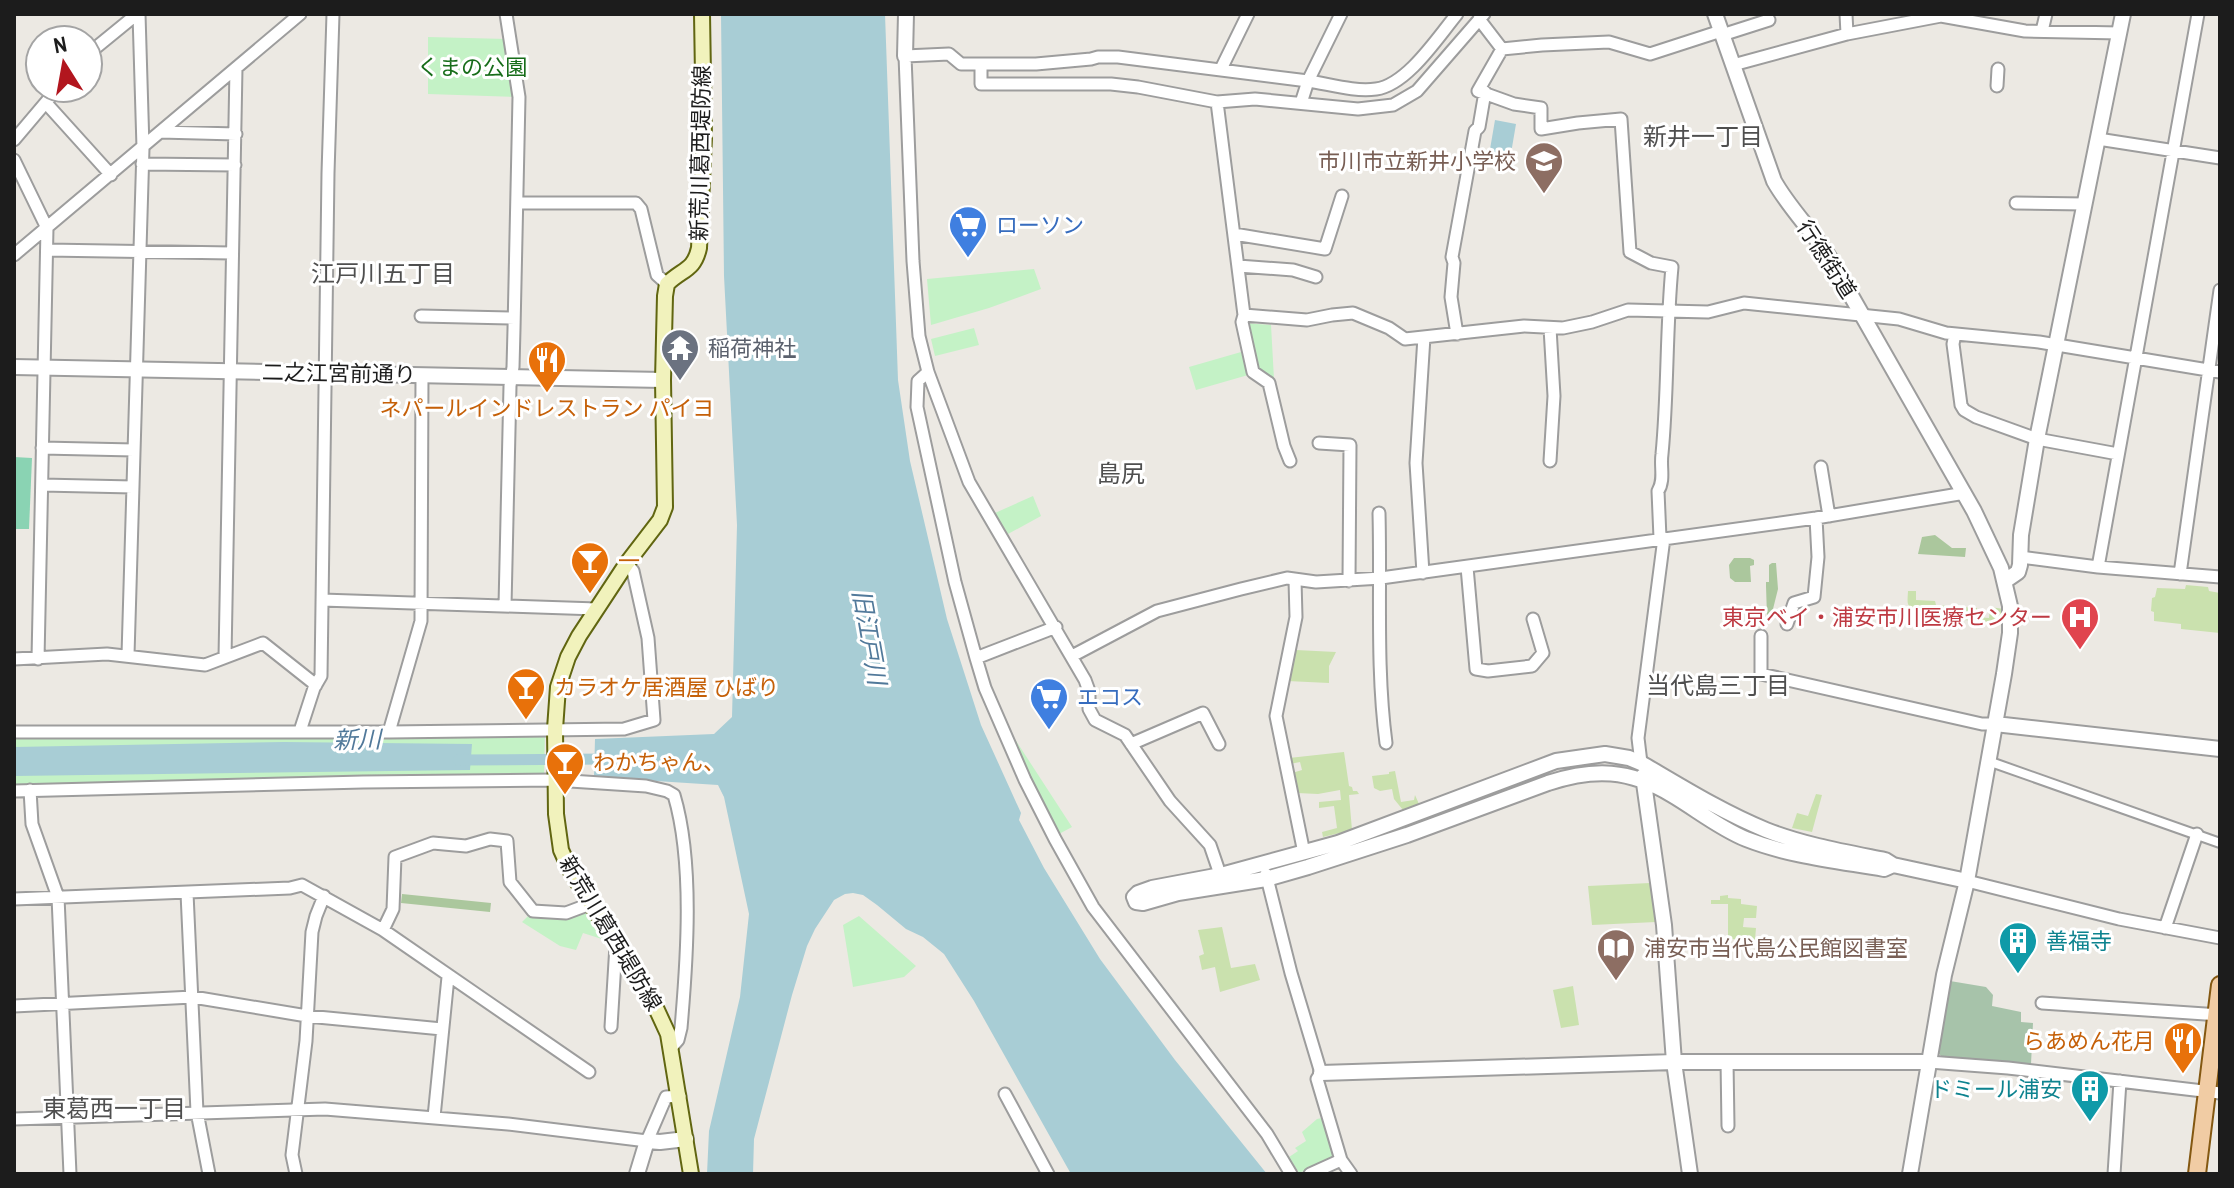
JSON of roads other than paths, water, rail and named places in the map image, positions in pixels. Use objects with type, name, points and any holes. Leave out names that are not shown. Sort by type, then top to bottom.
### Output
[{"type":"main road","name":"新荒川葛西堤防線","points":[[691,1174],[668,1034],[656,1008],[590,904],[561,850],[557,828],[555,732],[561,676],[572,649],[627,563],[660,520],[665,507],[663,380],[667,284],[691,266],[699,248],[704,138],[702,14]]},
{"type":"main road","points":[[2197,1174],[2213,1092],[2220,985]]},
{"type":"street","points":[[104,41],[138,14]]},
{"type":"street","points":[[128,655],[143,148],[138,14]]},
{"type":"street","points":[[14,255],[300,14]]},
{"type":"street","points":[[300,731],[321,676],[333,14]]},
{"type":"street","points":[[505,606],[519,97],[506,14]]},
{"type":"street","points":[[906,14],[913,261],[919,336],[928,372],[969,482],[1085,680],[1089,691],[1089,709],[1095,720],[1125,735],[1170,801],[1210,845],[1222,880]]},
{"type":"street","points":[[1221,69],[1248,14]]},
{"type":"street","points":[[1301,103],[1308,81],[1341,14]]},
{"type":"street","points":[[905,56],[949,54],[961,64],[1036,64],[1118,57],[1377,89],[1392,83],[1412,68],[1457,14]]},
{"type":"street","name":"行徳街道","points":[[1715,14],[1774,181],[1822,246],[1965,493],[1995,552],[2010,606],[2010,633],[1995,724],[1967,881],[1944,975],[1910,1174]]},
{"type":"street","points":[[1846,14],[1847,34]]},
{"type":"street","points":[[2042,31],[2046,14]]},
{"type":"street","points":[[2005,581],[2018,572],[2037,439],[2123,14]]},
{"type":"street","points":[[2098,567],[2198,14]]},
{"type":"street","points":[[981,64],[981,84],[1111,84],[1217,102],[1255,99],[1358,109],[1393,105],[1417,91],[1482,16],[1502,49]]},
{"type":"street","points":[[1733,65],[1847,34],[1941,16],[2025,31],[2120,33]]},
{"type":"street","points":[[1502,49],[1609,42],[1650,54],[1769,20]]},
{"type":"street","points":[[1502,49],[1478,91],[1514,104],[1541,108],[1541,129],[1621,119],[1630,252],[1651,263],[1672,267],[1662,485],[1658,491],[1662,538],[1638,738],[1664,925],[1674,1062],[1690,1174]]},
{"type":"street","points":[[225,657],[236,68]]},
{"type":"street","points":[[1997,86],[1998,69]]},
{"type":"street","points":[[1457,334],[1451,297],[1452,257],[1485,92]]},
{"type":"street","points":[[1217,102],[1244,315],[1242,322],[1253,372],[1269,383],[1290,461]]},
{"type":"street","points":[[14,140],[45,104]]},
{"type":"street","points":[[47,104],[111,175]]},
{"type":"street","points":[[160,132],[236,134]]},
{"type":"street","points":[[2098,139],[2220,158]]},
{"type":"street","points":[[14,160],[47,228],[38,659]]},
{"type":"street","points":[[142,164],[235,165]]},
{"type":"street","points":[[1234,234],[1325,249],[1342,196]]},
{"type":"street","points":[[517,203],[636,203],[641,209],[657,275],[667,284]]},
{"type":"street","points":[[2016,203],[2085,204]]},
{"type":"street","points":[[47,250],[232,253]]},
{"type":"street","points":[[1238,266],[1293,270],[1316,277]]},
{"type":"street","points":[[2180,574],[2214,371],[2220,290]]},
{"type":"street","points":[[1244,315],[1307,320],[1353,313],[1379,323],[1405,339],[1524,326],[1573,326],[1628,310],[1708,312],[1744,303],[1899,319],[1955,334],[2057,344],[2214,371]]},
{"type":"street","points":[[421,316],[514,318]]},
{"type":"street","points":[[1550,328],[1554,396],[1550,461]]},
{"type":"street","points":[[1955,334],[1953,344],[1964,410],[2037,439],[2118,454]]},
{"type":"street","points":[[1423,573],[1416,463],[1424,337]]},
{"type":"street","name":"二之江宮前通り","points":[[14,367],[663,380]]},
{"type":"street","points":[[928,372],[918,381],[917,407],[955,582],[985,688],[1025,780],[1093,907],[1267,1134],[1291,1174]]},
{"type":"street","points":[[389,732],[421,621],[422,375]]},
{"type":"street","points":[[1319,443],[1350,445],[1349,581]]},
{"type":"street","points":[[42,448],[134,450]]},
{"type":"street","points":[[1821,467],[1829,516]]},
{"type":"street","points":[[42,485],[133,487]]},
{"type":"street","points":[[1072,656],[1157,611],[1287,578],[1316,582],[1349,581],[1423,573],[1816,518],[1965,493]]},
{"type":"street","points":[[1379,513],[1379,648],[1386,743]]},
{"type":"street","points":[[1787,624],[1794,603],[1814,597],[1818,557],[1816,518]]},
{"type":"street","points":[[2020,557],[2220,577]]},
{"type":"street","points":[[14,732],[555,732],[624,729],[654,720],[648,638],[633,571],[627,563]]},
{"type":"street","points":[[1467,567],[1476,669],[1488,671],[1532,666],[1543,653],[1533,619]]},
{"type":"street","points":[[1295,580],[1296,617],[1276,716],[1304,853]]},
{"type":"street","points":[[322,600],[597,609]]},
{"type":"street","points":[[976,658],[1056,627]]},
{"type":"street","points":[[1761,636],[1761,674],[1982,724],[2220,749]]},
{"type":"street","points":[[14,659],[107,654],[205,665],[263,643],[316,685]]},
{"type":"street","points":[[1131,744],[1203,713],[1219,744]]},
{"type":"street","points":[[1893,865],[1884,869],[1811,857],[1763,845],[1731,832],[1644,781],[1610,773],[1575,775],[1342,858],[1266,879],[1222,880],[1152,888],[1134,897],[1136,902],[1143,903],[1222,880],[1266,862],[1338,843],[1556,761],[1605,754],[1641,763],[1726,812],[1767,830],[1806,842],[2119,919],[2220,938]]},
{"type":"street","points":[[1988,761],[2220,843]]},
{"type":"street","points":[[14,791],[555,777],[667,791],[674,795],[687,891],[681,1028],[678,1040],[671,1048]]},
{"type":"street","points":[[30,790],[32,824],[58,897],[70,1174]]},
{"type":"street","points":[[2165,928],[2197,834]]},
{"type":"street","points":[[383,930],[393,909],[395,857],[433,843],[466,846],[490,839],[507,841],[510,882],[533,911],[566,913],[590,904]]},
{"type":"street","points":[[1266,862],[1266,879],[1321,1073],[1317,1079],[1341,1160],[1351,1174]]},
{"type":"street","points":[[14,899],[290,888],[302,885],[383,930],[589,1072]]},
{"type":"street","points":[[187,893],[197,1112],[209,1174]]},
{"type":"street","points":[[296,1174],[292,1155],[306,1041],[312,932],[324,896]]},
{"type":"street","points":[[611,1027],[616,945]]},
{"type":"street","points":[[434,1117],[448,977]]},
{"type":"street","points":[[14,1006],[193,997],[307,1016],[442,1029]]},
{"type":"street","points":[[2042,1003],[2218,1015]]},
{"type":"street","points":[[1321,1073],[1727,1061],[1929,1062],[2213,1092]]},
{"type":"street","points":[[1727,1061],[1728,1126]]},
{"type":"street","points":[[2114,1174],[2120,1081]]},
{"type":"street","points":[[1005,1094],[1048,1174]]},
{"type":"street","points":[[637,1174],[666,1097],[680,1096]]},
{"type":"street","points":[[14,1119],[297,1108],[434,1117],[647,1141],[686,1139]]},
{"type":"street","points":[[1310,1174],[1341,1160]]},
{"type":"water","name":"旧江戸川","points":[[721,14],[885,14],[898,380],[910,461],[947,619],[981,725],[1021,813],[1019,820],[1044,868],[1100,959],[1175,1060],[1267,1174],[1071,1174],[974,1001],[944,954],[863,895],[853,893],[834,900],[807,946],[754,1139],[753,1174],[707,1174],[709,1131],[740,997],[749,914],[724,797],[718,785],[594,777],[595,739],[714,734],[732,717],[737,525],[724,276]]},
{"type":"water","points":[[1495,120],[1516,124],[1509,165],[1488,161]]},
{"type":"water","points":[[284,742],[472,744],[470,770],[14,776],[14,747]]},
{"type":"waterway","name":"新川","points":[[458,760],[608,759]]},
{"type":"place","name":"市川市立新井小学校","points":[[1544,195]]},
{"type":"place","name":"ローソン","points":[[968,259]]},
{"type":"place","name":"稲荷神社","points":[[680,382]]},
{"type":"place","name":"ネパールインドレストラン パイヨ","points":[[547,394]]},
{"type":"place","name":"一","points":[[590,595]]},
{"type":"place","name":"東京ベイ・浦安市川医療センター","points":[[2080,651]]},
{"type":"place","name":"カラオケ居酒屋 ひばり","points":[[526,721]]},
{"type":"place","name":"エコス","points":[[1049,731]]},
{"type":"place","name":"わかちゃん、","points":[[565,796]]},
{"type":"place","name":"善福寺","points":[[2018,975]]},
{"type":"place","name":"浦安市当代島公民館図書室","points":[[1616,982]]},
{"type":"place","name":"らあめん花月","points":[[2183,1075]]},
{"type":"place","name":"ドミール浦安","points":[[2090,1123]]},
{"type":"district","name":"新井一丁目","points":[[1703,136]]},
{"type":"district","name":"江戸川五丁目","points":[[383,273]]},
{"type":"district","name":"島尻","points":[[1121,473]]},
{"type":"district","name":"当代島三丁目","points":[[1718,685]]},
{"type":"district","name":"東葛西一丁目","points":[[114,1108]]},
{"type":"park label","name":"くまの公園","points":[[472,67]]}]
